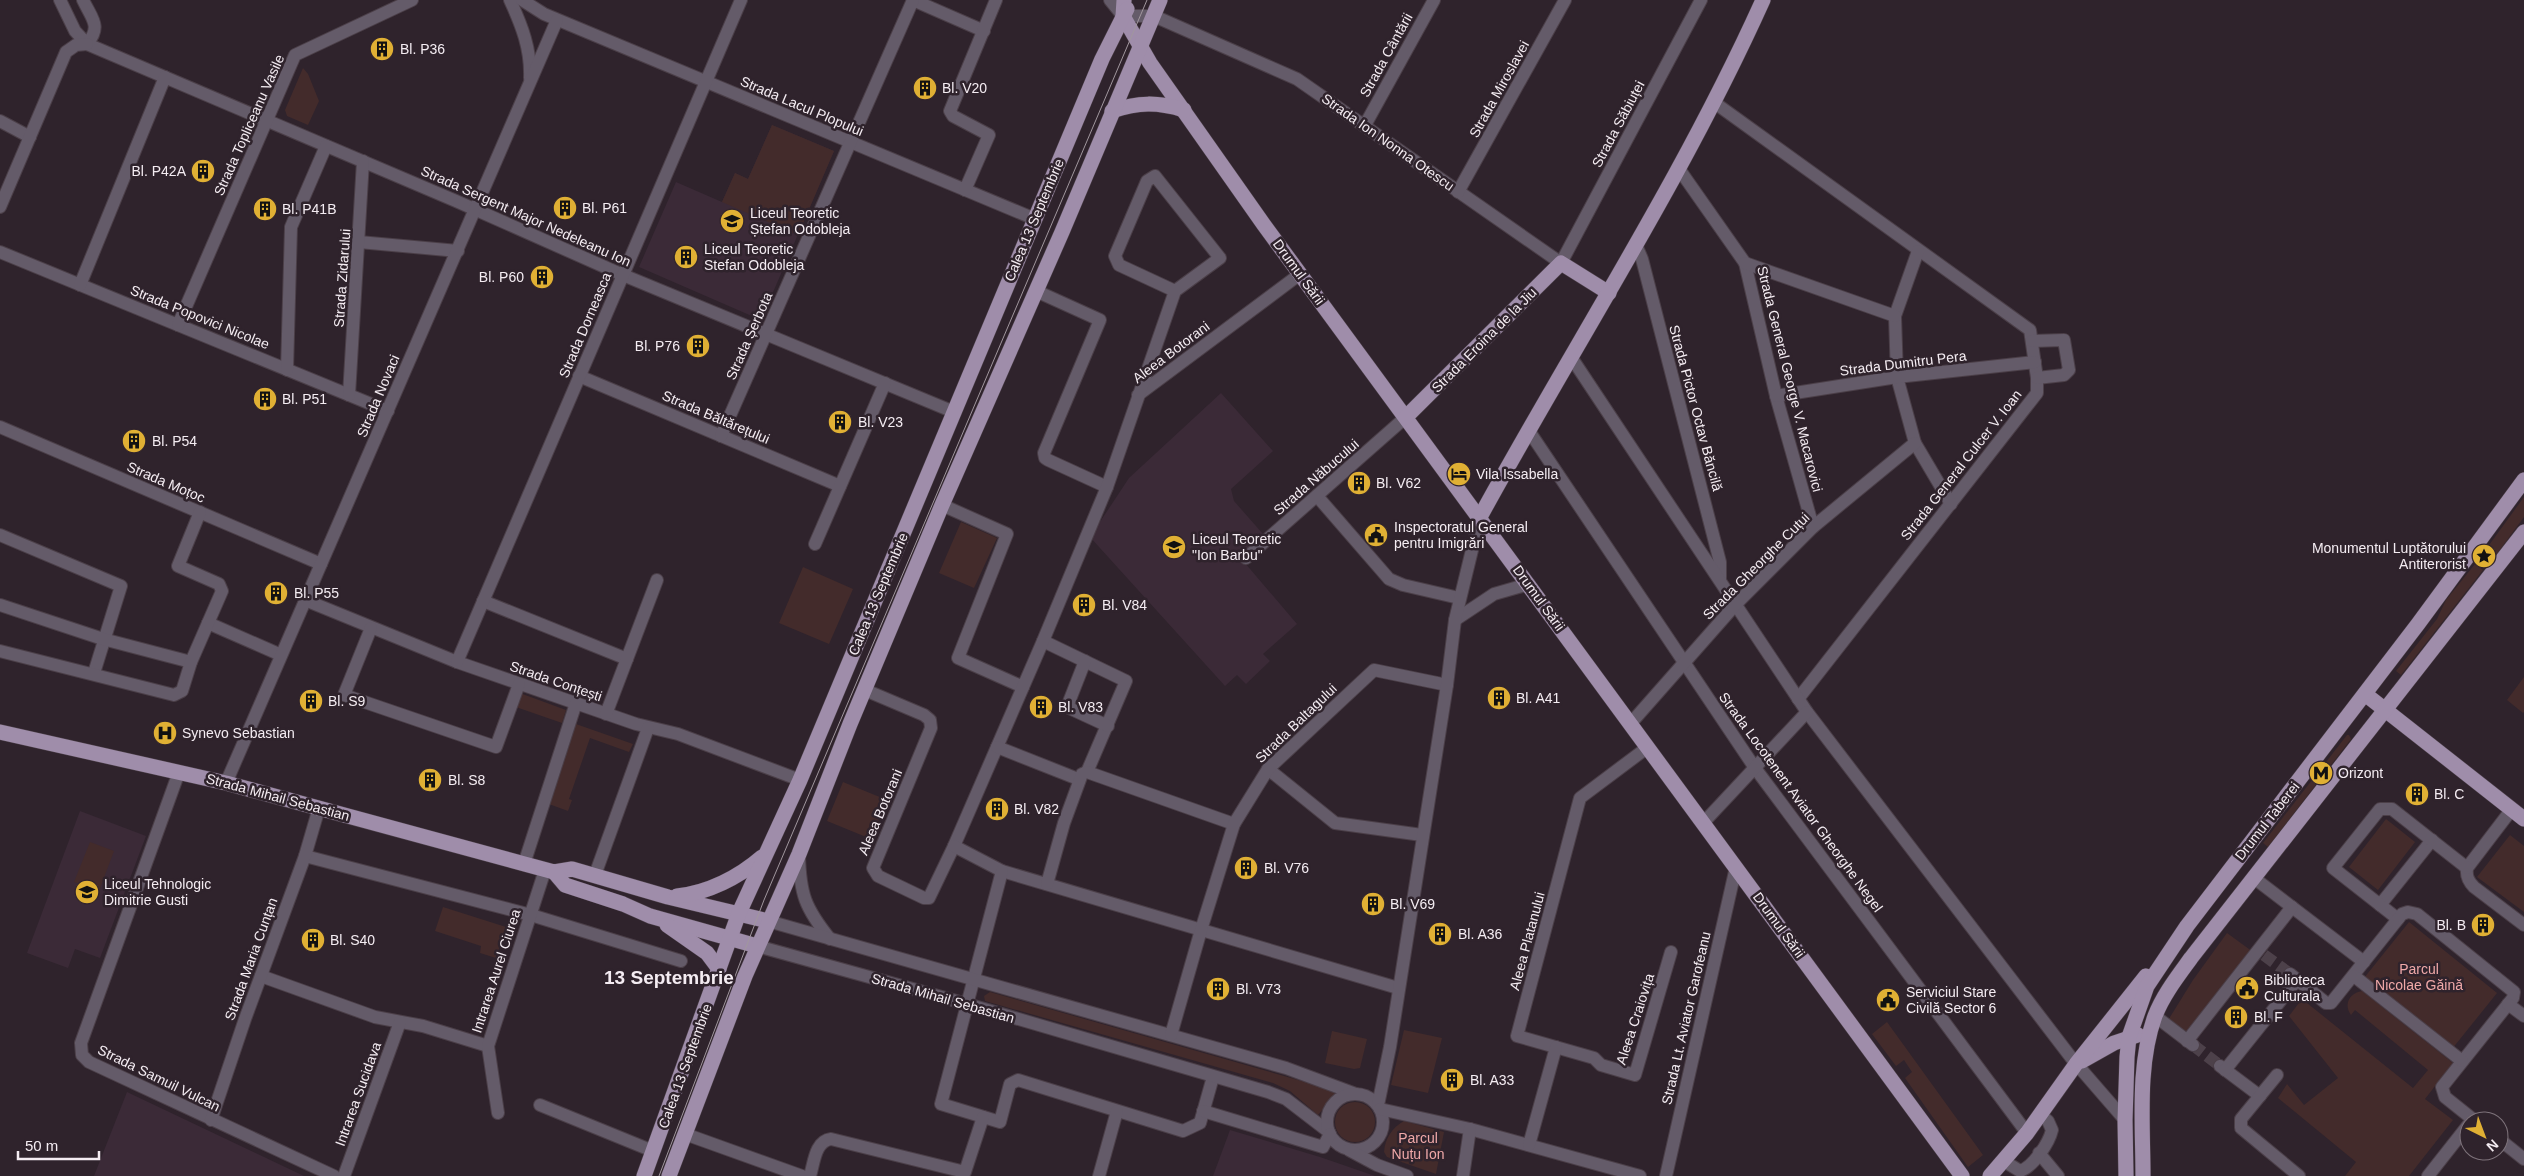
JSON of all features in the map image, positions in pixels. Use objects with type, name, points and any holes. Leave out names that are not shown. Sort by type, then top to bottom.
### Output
[{"type":"main road","points":[[1123,16],[1124,0]]},
{"type":"main road","name":"Calea 13 Septembrie","points":[[644,1176],[739,913],[800,780],[1102,59],[1132,0]]},
{"type":"main road","name":"Calea 13 Septembrie","points":[[669,1176],[757,946],[798,854],[942,506],[1036,292],[1160,0]]},
{"type":"main road","points":[[1480,517],[1679,169],[1715,103],[1763,0]]},
{"type":"main road","name":"Drumul Sării","points":[[1123,16],[1140,47],[1300,274],[1962,1176]]},
{"type":"main road","points":[[1112,111],[1140,103],[1157,104],[1184,110]]},
{"type":"main road","name":"Strada Ion Nonna Otescu","points":[[1561,263],[1609,293]]},
{"type":"main road","name":"Strada Eroina de la Jiu","points":[[1406,417],[1561,263]]},
{"type":"main road","name":"Drumul Taberei","points":[[2126,1176],[2125,1120],[2129,1037],[2147,986],[2186,926],[2365,694],[2524,480]]},
{"type":"main road","name":"Drumul Taberei","points":[[2143,1176],[2144,1088],[2150,1033],[2155,1016],[2181,972],[2524,532]]},
{"type":"main road","points":[[2365,694],[2518,814]]},
{"type":"main road","name":"Strada Mihail Sebastian","points":[[0,732],[226,783],[550,871],[572,869],[668,897],[768,921]]},
{"type":"main road","points":[[2250,843],[2270,857]]},
{"type":"main road","points":[[668,897],[694,893],[728,880],[745,871],[765,854]]},
{"type":"main road","name":"Strada Mihail Sebastian","points":[[550,871],[566,885],[623,904],[650,916],[757,946]]},
{"type":"main road","points":[[650,916],[700,948],[712,958],[719,969]]},
{"type":"main road","points":[[1990,1176],[2080,1069],[2186,926]]},
{"type":"main road","points":[[2080,1069],[2129,1037],[2150,1033]]},
{"type":"street","points":[[60,0],[75,31],[87,44]]},
{"type":"street","points":[[0,207],[66,52],[76,45],[87,44],[96,32],[96,28],[83,0]]},
{"type":"street","name":"Strada Topliceanu Vasile","points":[[178,325],[266,120],[297,53],[412,0]]},
{"type":"street","points":[[510,0],[523,28],[530,54],[529,85]]},
{"type":"street","name":"Strada Lacul Plopului","points":[[522,0],[535,10],[557,20],[1035,219]]},
{"type":"street","name":"Strada Dorneasca","points":[[457,662],[741,0]]},
{"type":"street","points":[[913,0],[984,31]]},
{"type":"street","name":"Strada Șerbota","points":[[721,436],[913,0]]},
{"type":"street","points":[[965,190],[989,135],[953,116],[950,111],[996,0]]},
{"type":"street","points":[[1110,0],[1123,16],[1154,16]]},
{"type":"street","name":"Strada Cântării","points":[[1365,125],[1434,0]]},
{"type":"street","name":"Strada Miroslavei","points":[[1458,192],[1565,0]]},
{"type":"street","name":"Strada Săbiuței","points":[[1561,263],[1701,0]]},
{"type":"street","name":"Strada Ion Nonna Otescu","points":[[1154,16],[1297,79],[1561,263]]},
{"type":"street","name":"Strada Novaci","points":[[226,783],[557,20]]},
{"type":"street","name":"Strada Sergent Major Nedeleanu Ion","points":[[87,44],[476,209],[622,276],[954,412]]},
{"type":"street","points":[[80,285],[165,78]]},
{"type":"street","name":"Strada General Culcer V. Ioan","points":[[1715,103],[2030,330],[2035,362],[2036,393],[1798,699]]},
{"type":"street","points":[[0,121],[30,137]]},
{"type":"street","points":[[287,370],[291,227],[326,146]]},
{"type":"street","name":"Strada Zidarului","points":[[349,396],[363,161]]},
{"type":"street","name":"Strada General George V. Macarovici","points":[[1679,169],[1745,263],[1776,396],[1813,527]]},
{"type":"street","points":[[1138,395],[1175,292],[1220,258],[1158,179],[1151,177],[1147,181],[1115,256],[1120,265],[1175,292]]},
{"type":"street","points":[[359,242],[458,250]]},
{"type":"street","name":"Strada Pictor Octav Băncilă","points":[[1636,245],[1642,259],[1720,562],[1720,580]]},
{"type":"street","points":[[1918,250],[1895,316],[1897,377],[1915,443],[1951,504]]},
{"type":"street","name":"Strada Popovici Nicolae","points":[[0,252],[388,411]]},
{"type":"street","points":[[1745,263],[1895,316]]},
{"type":"street","name":"Aleea Botorani","points":[[865,690],[924,715],[930,720],[931,728],[873,868],[878,876],[908,891],[928,898],[954,846],[1044,641],[1107,487],[1138,395],[1300,274]]},
{"type":"street","points":[[1036,292],[1100,320],[1044,453],[1045,458],[1048,460],[1107,487]]},
{"type":"street","points":[[2032,341],[2064,340],[2069,370],[2064,375],[2037,378]]},
{"type":"street","points":[[1571,357],[1807,712],[2080,1069],[2125,1120]]},
{"type":"street","name":"Strada Dumitru Pera","points":[[1776,396],[1897,377],[2035,362]]},
{"type":"street","name":"Strada Băltărețului","points":[[579,376],[840,486]]},
{"type":"street","points":[[815,544],[884,383]]},
{"type":"street","name":"Strada Năbucului","points":[[1246,558],[1406,417]]},
{"type":"street","name":"Strada Moțoc","points":[[0,427],[321,564]]},
{"type":"street","name":"Strada Locotenent Aviator Gheorghe Negel","points":[[1529,431],[1755,768],[2027,1133]]},
{"type":"street","name":"Strada Gheorghe Cuțui","points":[[1631,723],[1736,604],[1813,527],[1915,443]]},
{"type":"street","points":[[1317,496],[1389,579],[1403,585],[1459,598]]},
{"type":"street","points":[[942,506],[1007,534],[958,658],[1023,687]]},
{"type":"street","points":[[0,650],[174,695],[182,691],[191,662],[222,587],[178,566],[200,512]]},
{"type":"street","points":[[1345,1148],[1362,1149],[1378,1139],[1384,1122],[1379,1107],[1447,685],[1455,620],[1480,517]]},
{"type":"street","points":[[0,535],[121,586],[94,673]]},
{"type":"street","points":[[606,714],[657,580]]},
{"type":"street","points":[[1455,620],[1494,594],[1529,584]]},
{"type":"street","name":"Strada Conțești","points":[[305,600],[457,662],[648,728],[678,734],[800,780]]},
{"type":"street","points":[[483,601],[627,659]]},
{"type":"street","points":[[0,605],[103,639],[191,662]]},
{"type":"street","points":[[208,622],[282,655]]},
{"type":"street","points":[[371,628],[344,695],[496,747],[519,684]]},
{"type":"street","points":[[1044,641],[1126,681],[1108,726],[1083,776],[1047,884]]},
{"type":"street","points":[[1085,661],[1067,707],[1108,726]]},
{"type":"street","name":"Strada Baltagului","points":[[1171,1035],[1200,930],[1234,824],[1265,772],[1374,670],[1447,685]]},
{"type":"street","points":[[524,864],[576,704]]},
{"type":"street","points":[[1704,822],[1807,712]]},
{"type":"street","points":[[596,875],[648,728]]},
{"type":"street","name":"Aleea Platanului","points":[[1556,1047],[1517,1036],[1580,798],[1648,746]]},
{"type":"street","points":[[997,747],[1234,824]]},
{"type":"street","name":"Strada Samuil Vulcan","points":[[179,772],[80,1047],[82,1055],[89,1062],[334,1176]]},
{"type":"street","points":[[1265,772],[1335,823],[1422,835]]},
{"type":"street","points":[[2398,919],[2333,868],[2376,812],[2384,807],[2392,809],[2467,868]]},
{"type":"street","name":"Strada Maria Cunțan","points":[[211,1120],[305,856],[319,808]]},
{"type":"street","points":[[2518,814],[2467,868],[2467,877],[2474,887],[2524,925]]},
{"type":"street","points":[[2380,905],[2432,840]]},
{"type":"street","points":[[954,846],[1002,871],[1398,988]]},
{"type":"street","points":[[798,854],[800,887],[804,899],[811,914],[830,939]]},
{"type":"street","points":[[305,856],[531,915],[681,961]]},
{"type":"street","name":"Strada Lt. Aviator Garofeanu","points":[[1666,1176],[1736,867]]},
{"type":"street","name":"Intrarea Aurel Ciurea","points":[[498,1113],[488,1046],[531,915],[550,871]]},
{"type":"street","points":[[1002,871],[941,1104],[1000,1122],[1010,1084],[1018,1080],[1183,1131],[1200,1123],[1213,1077]]},
{"type":"street","points":[[2254,878],[2364,962]]},
{"type":"street","points":[[2155,1016],[2190,1043],[2261,952],[2292,907]]},
{"type":"street","points":[[2260,1096],[2222,1067],[2293,977],[2328,1003],[2333,1002],[2398,919],[2408,912],[2417,914],[2512,989],[2514,995],[2442,1087],[2445,1097],[2461,1111]]},
{"type":"street","name":"Strada Mihail Sebastian","points":[[768,921],[1286,1068],[1360,1094]]},
{"type":"street","name":"Strada Mihail Sebastian","points":[[757,946],[967,1004],[1286,1099],[1329,1133]]},
{"type":"street","name":"Aleea Craiovița","points":[[1556,1047],[1594,1058],[1601,1065],[1635,1075],[1672,952]]},
{"type":"street","points":[[261,976],[376,1017],[423,1026],[488,1046]]},
{"type":"street","points":[[2354,976],[2462,1061]]},
{"type":"street","points":[[2508,1004],[2524,1016]]},
{"type":"street","name":"Intrarea Sucidava","points":[[344,1176],[400,1022]]},
{"type":"street","points":[[1529,1145],[1556,1047]]},
{"type":"street","points":[[2277,1075],[2242,1119],[2241,1128],[2299,1176]]},
{"type":"street","points":[[1383,1083],[1376,1091],[1347,1095],[1332,1106],[1327,1123],[1329,1133],[1335,1141],[1345,1148],[1377,1165],[1407,1176]]},
{"type":"street","points":[[1360,1094],[1379,1107],[1470,1129],[1640,1176]]},
{"type":"street","points":[[540,1105],[653,1151]]},
{"type":"street","points":[[1099,1176],[1117,1111]]},
{"type":"street","points":[[1203,1111],[1323,1147],[1329,1133]]},
{"type":"street","points":[[2004,1161],[2020,1171],[2028,1166],[2039,1153],[2052,1130],[2048,1121],[2041,1115]]},
{"type":"street","points":[[810,1176],[819,1144],[831,1139],[965,1172],[983,1117]]},
{"type":"street","points":[[1463,1176],[1470,1129]]},
{"type":"street","points":[[685,1134],[802,1176]]},
{"type":"street","points":[[2428,1176],[2459,1137]]},
{"type":"street","points":[[2509,1147],[2524,1159]]},
{"type":"street","points":[[2039,1153],[2058,1176]]},
{"type":"shaded area","name":"Liceul Teoretic Ștefan Odobleja","points":[[772,125],[834,151],[761,320],[639,267],[676,182],[722,202],[735,173],[748,179]]},
{"type":"shaded area","name":"Liceul Teoretic \"Ion Barbu\"","points":[[1221,393],[1273,451],[1231,489],[1234,501],[1263,534],[1239,556],[1297,624],[1263,654],[1270,661],[1246,684],[1237,675],[1225,686],[1090,537],[1129,478]]},
{"type":"shaded area","name":"Liceul Tehnologic Dimitrie Gusti","points":[[80,811],[146,836],[100,958],[75,949],[68,968],[27,953]]},
{"type":"shaded area","points":[[127,1092],[304,1176],[94,1176]]},
{"type":"shaded area","points":[[1230,1130],[1320,1157],[1375,1176],[1213,1176]]},
{"type":"green space","points":[[303,68],[308,74],[319,101],[308,125],[287,116],[285,110]]},
{"type":"green space","points":[[772,125],[834,151],[798,235],[722,202],[735,173],[748,179]]},
{"type":"green space","points":[[2524,497],[2524,517],[2493,559],[2484,552]]},
{"type":"green space","points":[[961,522],[997,538],[974,588],[939,573]]},
{"type":"green space","points":[[2475,564],[2483,570],[2401,675],[2396,671],[2437,619],[2446,600]]},
{"type":"green space","points":[[803,567],[853,589],[829,644],[779,623]]},
{"type":"green space","points":[[2524,677],[2524,712],[2523,713],[2507,700]]},
{"type":"green space","points":[[517,692],[566,710],[562,723],[513,706]]},
{"type":"green space","points":[[573,723],[633,744],[629,752],[590,738],[569,799],[572,800],[568,811],[546,803]]},
{"type":"green space","points":[[2347,735],[2351,739],[2268,847],[2263,843]]},
{"type":"green space","points":[[843,782],[887,800],[871,839],[827,821]]},
{"type":"green space","points":[[2386,819],[2415,842],[2378,890],[2349,867]]},
{"type":"green space","points":[[2510,835],[2524,846],[2524,912],[2477,877]]},
{"type":"green space","points":[[90,842],[114,851],[99,891],[74,882]]},
{"type":"green space","points":[[443,907],[506,927],[496,958],[480,953],[481,946],[435,931]]},
{"type":"green space","name":"Parcul Nicolae Găină","points":[[2409,922],[2497,993],[2452,1049],[2364,978]]},
{"type":"green space","points":[[2227,933],[2253,952],[2187,1037],[2167,1022],[2193,980]]},
{"type":"green space","points":[[2362,991],[2453,1063],[2425,1099],[2453,1120],[2409,1176],[2345,1176],[2356,1162],[2278,1098],[2287,1084],[2304,1105],[2338,1078],[2289,1016],[2302,999],[2413,1088],[2428,1070],[2355,1010],[2351,1015],[2348,1007],[2349,1000],[2354,994]]},
{"type":"green space","points":[[990,992],[1333,1090],[1335,1095],[1318,1115],[1290,1091],[1273,1083],[985,1001],[984,996]]},
{"type":"green space","points":[[1887,1022],[1983,1155],[1968,1167],[1905,1078],[1912,1072],[1904,1060],[1896,1066],[1872,1034]]},
{"type":"green space","points":[[1404,1030],[1442,1038],[1428,1093],[1391,1085]]},
{"type":"green space","points":[[1332,1031],[1367,1039],[1360,1068],[1354,1069],[1325,1063]]},
{"type":"green space","points":[[1351,1102],[1359,1102],[1366,1105],[1372,1111],[1375,1122],[1372,1133],[1366,1139],[1359,1142],[1351,1142],[1344,1139],[1338,1133],[1335,1126],[1335,1118],[1338,1111],[1344,1105]]},
{"type":"green space","name":"Parcul Nuțu Ion","points":[[1404,1121],[1444,1132],[1436,1174],[1387,1157],[1384,1152],[1388,1138],[1393,1130]]},
{"type":"tunnel","points":[[2264,955],[2290,974]]},
{"type":"tunnel","points":[[2193,1045],[2219,1065]]},
{"type":"tram line","points":[[659,1176],[764,900],[1147,0]]},
{"type":"place","name":"Bl. P36","points":[[382,49]]},
{"type":"place","name":"Bl. V20","points":[[925,88]]},
{"type":"place","name":"Bl. P42A","points":[[203,171]]},
{"type":"place","name":"Bl. P61","points":[[565,208]]},
{"type":"place","name":"Bl. P41B","points":[[265,209]]},
{"type":"place","name":"Liceul Teoretic Ștefan Odobleja","points":[[732,221]]},
{"type":"place","name":"Liceul Teoretic Stefan Odobleja","points":[[686,257]]},
{"type":"place","name":"Bl. P60","points":[[542,277]]},
{"type":"place","name":"Bl. P76","points":[[698,346]]},
{"type":"place","name":"Bl. P51","points":[[265,399]]},
{"type":"place","name":"Bl. V23","points":[[840,422]]},
{"type":"place","name":"Bl. P54","points":[[134,441]]},
{"type":"place","name":"Vila Issabella","points":[[1459,474]]},
{"type":"place","name":"Bl. V62","points":[[1359,483]]},
{"type":"place","name":"Inspectoratul General pentru Imigrări","points":[[1376,535]]},
{"type":"place","name":"Liceul Teoretic \"Ion Barbu\"","points":[[1174,547]]},
{"type":"place","name":"Monumentul Luptătorului Antiterorist","points":[[2484,556]]},
{"type":"place","name":"Bl. P55","points":[[276,593]]},
{"type":"place","name":"Bl. V84","points":[[1084,605]]},
{"type":"place","name":"Bl. A41","points":[[1499,698]]},
{"type":"place","name":"Bl. S9","points":[[311,701]]},
{"type":"place","name":"Bl. V83","points":[[1041,707]]},
{"type":"place","name":"Synevo Sebastian","points":[[165,733]]},
{"type":"place","name":"Orizont","points":[[2321,773]]},
{"type":"place","name":"Bl. S8","points":[[430,780]]},
{"type":"place","name":"Bl. C","points":[[2417,794]]},
{"type":"place","name":"Bl. V82","points":[[997,809]]},
{"type":"place","name":"Bl. V76","points":[[1246,868]]},
{"type":"place","name":"Liceul Tehnologic Dimitrie Gusti","points":[[87,892]]},
{"type":"place","name":"Bl. V69","points":[[1373,904]]},
{"type":"place","name":"Bl. B","points":[[2483,925]]},
{"type":"place","name":"Bl. A36","points":[[1440,934]]},
{"type":"place","name":"Bl. S40","points":[[313,940]]},
{"type":"place","name":"Biblioteca Culturala","points":[[2247,988]]},
{"type":"place","name":"Bl. V73","points":[[1218,989]]},
{"type":"place","name":"Serviciul Stare Civilă Sector 6","points":[[1888,1000]]},
{"type":"place","name":"Bl. F","points":[[2236,1017]]},
{"type":"place","name":"Bl. A33","points":[[1452,1080]]},
{"type":"district","name":"13 Septembrie","points":[[669,977]]}]
